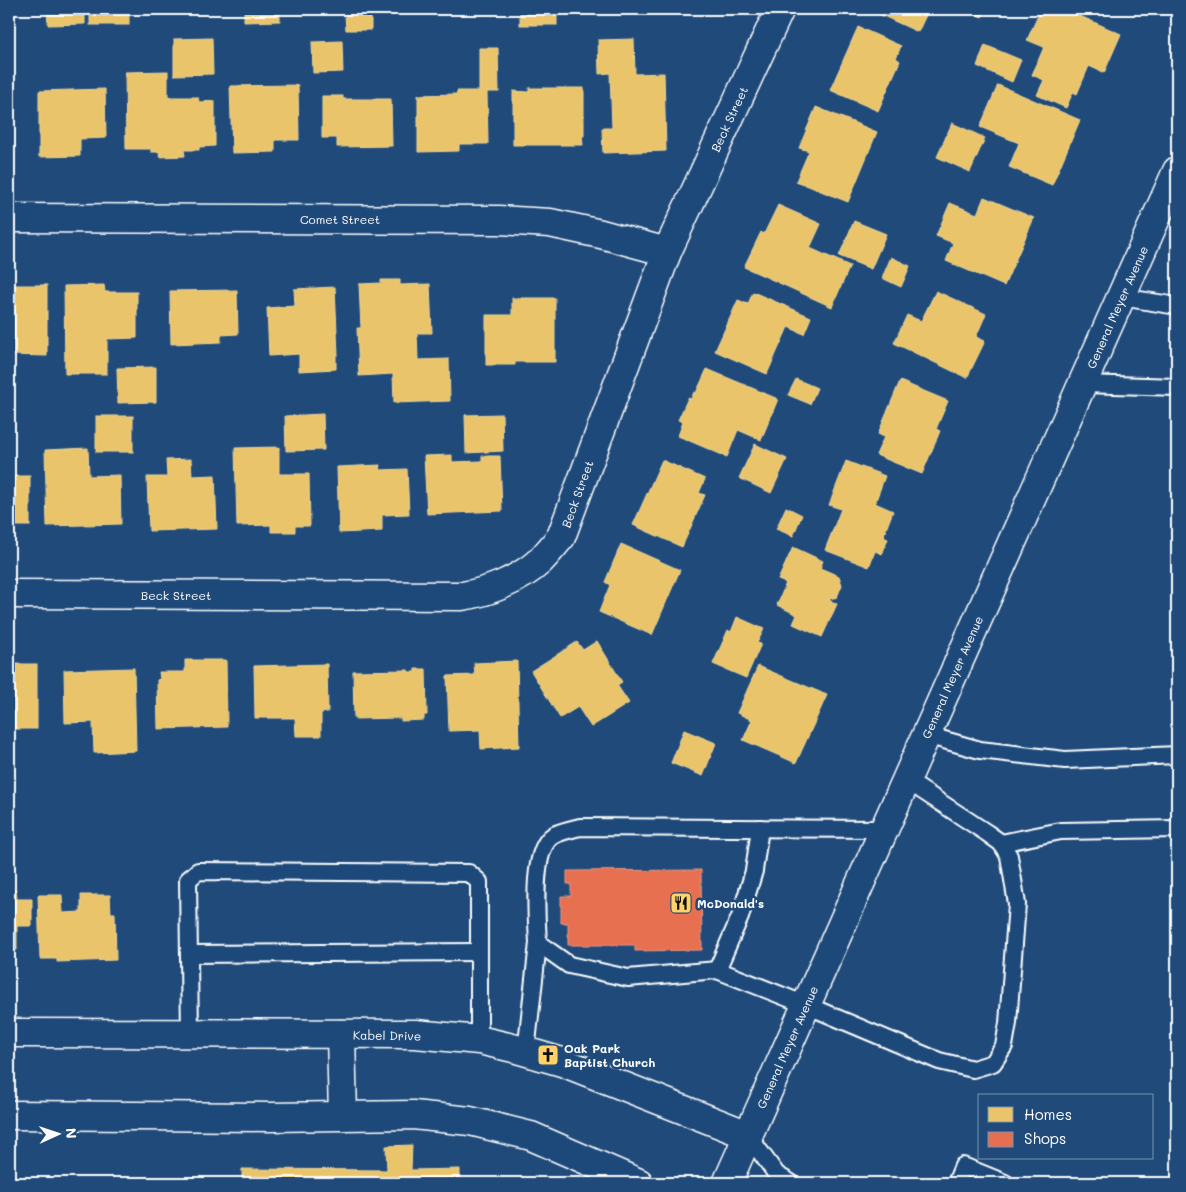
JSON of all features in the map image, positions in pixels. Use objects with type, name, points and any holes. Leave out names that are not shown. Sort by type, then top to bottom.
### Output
[{"type":"street","name":"Beck Street","points":[[9,594],[462,596],[479,593],[509,582],[539,561],[561,537],[667,252],[780,9]]},
{"type":"street","name":"General Meyer Avenue","points":[[727,1183],[1177,171]]},
{"type":"street","name":"Comet Street","points":[[9,218],[499,220],[550,223],[601,234],[667,252]]},
{"type":"street","name":"Kabel Drive","points":[[9,1033],[415,1034],[479,1040],[562,1062],[748,1135]]},
{"type":"street","points":[[341,1034],[344,1116]]},
{"type":"street","points":[[9,1115],[271,1117],[413,1115],[470,1121],[531,1136],[639,1183]]},
{"type":"lane","points":[[1121,297],[1177,306]]},
{"type":"lane","points":[[1083,384],[1177,387]]},
{"type":"lane","points":[[926,734],[980,750],[1065,760],[1177,755]]},
{"type":"lane","points":[[538,943],[569,965],[628,978],[717,970],[939,1061],[973,1069],[993,1063],[1004,1046],[1008,1023],[1017,904],[1008,856],[1001,843],[906,780]]},
{"type":"lane","points":[[526,1052],[538,943],[536,903],[540,854],[553,836],[580,827],[884,829]]},
{"type":"lane","points":[[717,970],[740,917],[746,898],[754,871],[760,828]]},
{"type":"lane","points":[[1001,843],[1061,831],[1177,829]]},
{"type":"lane","points":[[190,1034],[188,880],[198,871],[469,872],[479,882],[479,1040]]},
{"type":"lane","points":[[189,954],[479,952]]},
{"type":"lane","points":[[748,1135],[776,1175],[791,1183]]},
{"type":"lane","points":[[956,1183],[963,1166],[1005,1183]]},
{"type":"building: Homes","points":[[47,9],[85,9],[85,24],[48,25]]},
{"type":"building: Homes","points":[[90,9],[129,9],[129,25],[90,25]]},
{"type":"building: Homes","points":[[244,9],[280,9],[280,21],[244,22]]},
{"type":"building: Homes","points":[[520,9],[557,9],[557,25],[520,25]]},
{"type":"building: Homes","points":[[868,9],[929,9],[918,32]]},
{"type":"building: Homes","points":[[964,9],[986,9],[982,17]]},
{"type":"building: Homes","points":[[1041,9],[1050,9],[1058,12],[1059,9],[1064,9],[1121,34],[1104,73],[1089,66],[1077,94],[1073,92],[1066,108],[1037,95],[1044,80],[1032,75],[1044,47],[1027,40]]},
{"type":"building: Homes","points":[[345,15],[371,15],[371,30],[346,30]]},
{"type":"building: Homes","points":[[858,27],[901,46],[896,58],[900,61],[878,111],[830,90]]},
{"type":"building: Homes","points":[[212,38],[213,74],[174,75],[174,39]]},
{"type":"building: Homes","points":[[634,39],[635,74],[664,73],[666,151],[603,153],[602,128],[612,128],[610,73],[599,74],[598,40]]},
{"type":"building: Homes","points":[[342,41],[343,72],[313,73],[312,42]]},
{"type":"building: Homes","points":[[985,45],[1021,60],[1012,82],[977,66]]},
{"type":"building: Homes","points":[[479,48],[498,48],[499,92],[487,92],[488,144],[459,144],[459,151],[418,152],[418,95],[457,94],[457,91],[479,91]]},
{"type":"building: Homes","points":[[168,71],[168,97],[198,97],[199,102],[215,101],[215,146],[199,147],[199,150],[184,150],[185,156],[159,157],[160,152],[151,152],[151,149],[126,149],[125,72]]},
{"type":"building: Homes","points":[[298,85],[299,140],[275,140],[275,152],[232,153],[230,86]]},
{"type":"building: Homes","points":[[998,85],[1080,120],[1052,185],[1009,167],[1019,143],[980,127]]},
{"type":"building: Homes","points":[[529,88],[584,88],[583,145],[513,145],[513,91],[529,92]]},
{"type":"building: Homes","points":[[105,89],[106,138],[80,139],[80,156],[39,157],[39,91]]},
{"type":"building: Homes","points":[[9,92],[13,92],[14,148],[9,148]]},
{"type":"building: Homes","points":[[322,96],[343,96],[343,99],[391,99],[392,146],[337,147],[337,138],[322,138]]},
{"type":"building: Homes","points":[[816,107],[877,132],[848,202],[796,181],[809,151],[799,148]]},
{"type":"building: Homes","points":[[952,123],[985,138],[970,172],[937,157]]},
{"type":"building: Homes","points":[[984,197],[1034,218],[1004,286],[946,261],[953,243],[936,236],[950,203],[977,214]]},
{"type":"building: Homes","points":[[778,205],[821,224],[810,248],[850,266],[832,307],[744,267],[761,232],[764,234]]},
{"type":"building: Homes","points":[[854,221],[886,234],[871,269],[839,256]]},
{"type":"building: Homes","points":[[891,257],[910,266],[901,287],[882,278]]},
{"type":"building: Homes","points":[[381,280],[400,280],[400,285],[430,284],[432,333],[417,333],[418,360],[449,359],[450,401],[394,403],[393,374],[359,376],[357,328],[361,328],[359,284],[381,283]]},
{"type":"building: Homes","points":[[9,285],[47,285],[47,356],[9,355]]},
{"type":"building: Homes","points":[[104,285],[105,292],[137,292],[137,338],[107,339],[107,374],[65,374],[64,286]]},
{"type":"building: Homes","points":[[335,287],[338,355],[336,355],[336,369],[299,371],[299,354],[269,356],[267,308],[295,306],[294,289]]},
{"type":"building: Homes","points":[[237,290],[238,334],[221,335],[221,342],[171,344],[170,291]]},
{"type":"building: Homes","points":[[936,291],[986,314],[976,337],[985,341],[967,378],[894,343],[907,315],[921,321]]},
{"type":"building: Homes","points":[[753,292],[811,317],[804,334],[788,327],[767,374],[715,351],[738,300],[748,304]]},
{"type":"building: Homes","points":[[512,298],[555,298],[555,362],[515,362],[515,365],[486,365],[486,315],[512,315]]},
{"type":"building: Homes","points":[[156,367],[156,402],[118,403],[117,368]]},
{"type":"building: Homes","points":[[707,369],[778,399],[761,440],[738,430],[727,457],[678,436],[683,422],[678,420],[688,398],[691,399],[694,392],[696,393]]},
{"type":"building: Homes","points":[[796,379],[817,388],[810,404],[788,395]]},
{"type":"building: Homes","points":[[900,381],[948,401],[936,429],[940,431],[922,474],[876,455],[884,437],[878,434]]},
{"type":"building: Homes","points":[[323,414],[324,450],[286,451],[285,416]]},
{"type":"building: Homes","points":[[502,414],[503,451],[466,453],[465,415]]},
{"type":"building: Homes","points":[[96,416],[133,416],[133,452],[96,452]]},
{"type":"building: Homes","points":[[755,444],[787,459],[771,493],[739,478]]},
{"type":"building: Homes","points":[[279,447],[279,474],[309,474],[310,526],[295,526],[295,532],[271,532],[271,525],[237,526],[235,448]]},
{"type":"building: Homes","points":[[88,448],[89,476],[120,475],[121,524],[47,526],[45,450]]},
{"type":"building: Homes","points":[[452,455],[452,462],[482,461],[482,456],[500,456],[502,511],[427,514],[424,456]]},
{"type":"building: Homes","points":[[191,459],[192,476],[215,475],[217,529],[149,531],[147,477],[167,477],[166,460]]},
{"type":"building: Homes","points":[[662,460],[705,479],[699,493],[705,495],[682,547],[633,525]]},
{"type":"building: Homes","points":[[846,461],[885,476],[875,503],[893,511],[883,537],[888,539],[882,554],[875,551],[869,567],[825,550],[841,509],[829,505]]},
{"type":"building: Homes","points":[[380,465],[380,470],[407,469],[409,514],[382,515],[382,531],[339,533],[337,467]]},
{"type":"building: Homes","points":[[9,476],[30,476],[30,526],[9,526]]},
{"type":"building: Homes","points":[[786,507],[802,515],[793,536],[776,529]]},
{"type":"building: Homes","points":[[621,544],[680,570],[652,635],[599,612],[610,585],[605,582]]},
{"type":"building: Homes","points":[[793,547],[823,561],[820,568],[839,576],[842,585],[837,597],[829,600],[837,604],[822,637],[793,624],[797,615],[777,605],[786,583],[778,580]]},
{"type":"building: Homes","points":[[737,617],[764,629],[757,643],[761,644],[746,678],[713,664],[728,630],[731,632]]},
{"type":"building: Homes","points":[[597,641],[622,682],[617,685],[629,703],[591,727],[578,707],[560,718],[531,671],[577,642],[583,650]]},
{"type":"building: Homes","points":[[185,660],[226,660],[227,727],[158,729],[157,680],[160,679],[159,672],[185,672]]},
{"type":"building: Homes","points":[[517,661],[519,747],[481,749],[480,730],[449,731],[447,676],[475,675],[474,663]]},
{"type":"building: Homes","points":[[9,664],[37,664],[37,729],[9,729]]},
{"type":"building: Homes","points":[[327,664],[328,712],[321,713],[321,736],[296,736],[295,718],[255,718],[254,666]]},
{"type":"building: Homes","points":[[758,666],[827,695],[796,763],[743,740],[752,720],[737,713]]},
{"type":"building: Homes","points":[[134,668],[136,751],[94,753],[93,722],[65,723],[64,670]]},
{"type":"building: Homes","points":[[415,669],[426,669],[427,715],[424,715],[424,720],[401,721],[401,718],[354,719],[353,671],[408,670],[409,672],[415,672]]},
{"type":"building: Homes","points":[[684,730],[716,743],[703,776],[671,763]]},
{"type":"building: Homes","points":[[9,890],[16,890],[17,899],[32,899],[32,926],[17,926],[17,950],[9,950]]},
{"type":"building: Homes","points":[[38,895],[62,895],[63,913],[81,912],[81,895],[110,895],[111,913],[115,913],[116,960],[57,962],[57,959],[40,959]]},
{"type":"building: Homes","points":[[412,1145],[411,1170],[460,1169],[460,1183],[157,1183],[242,1182],[242,1169],[387,1170],[386,1146]]},
{"type":"building: Shops","points":[[701,870],[702,950],[635,951],[635,945],[568,945],[568,923],[561,923],[561,896],[571,896],[571,884],[567,884],[567,871]]},
{"type":"place","name":"McDonald's","points":[[681,903]]},
{"type":"place","name":"Oak Park Baptist Church","points":[[548,1055]]}]
